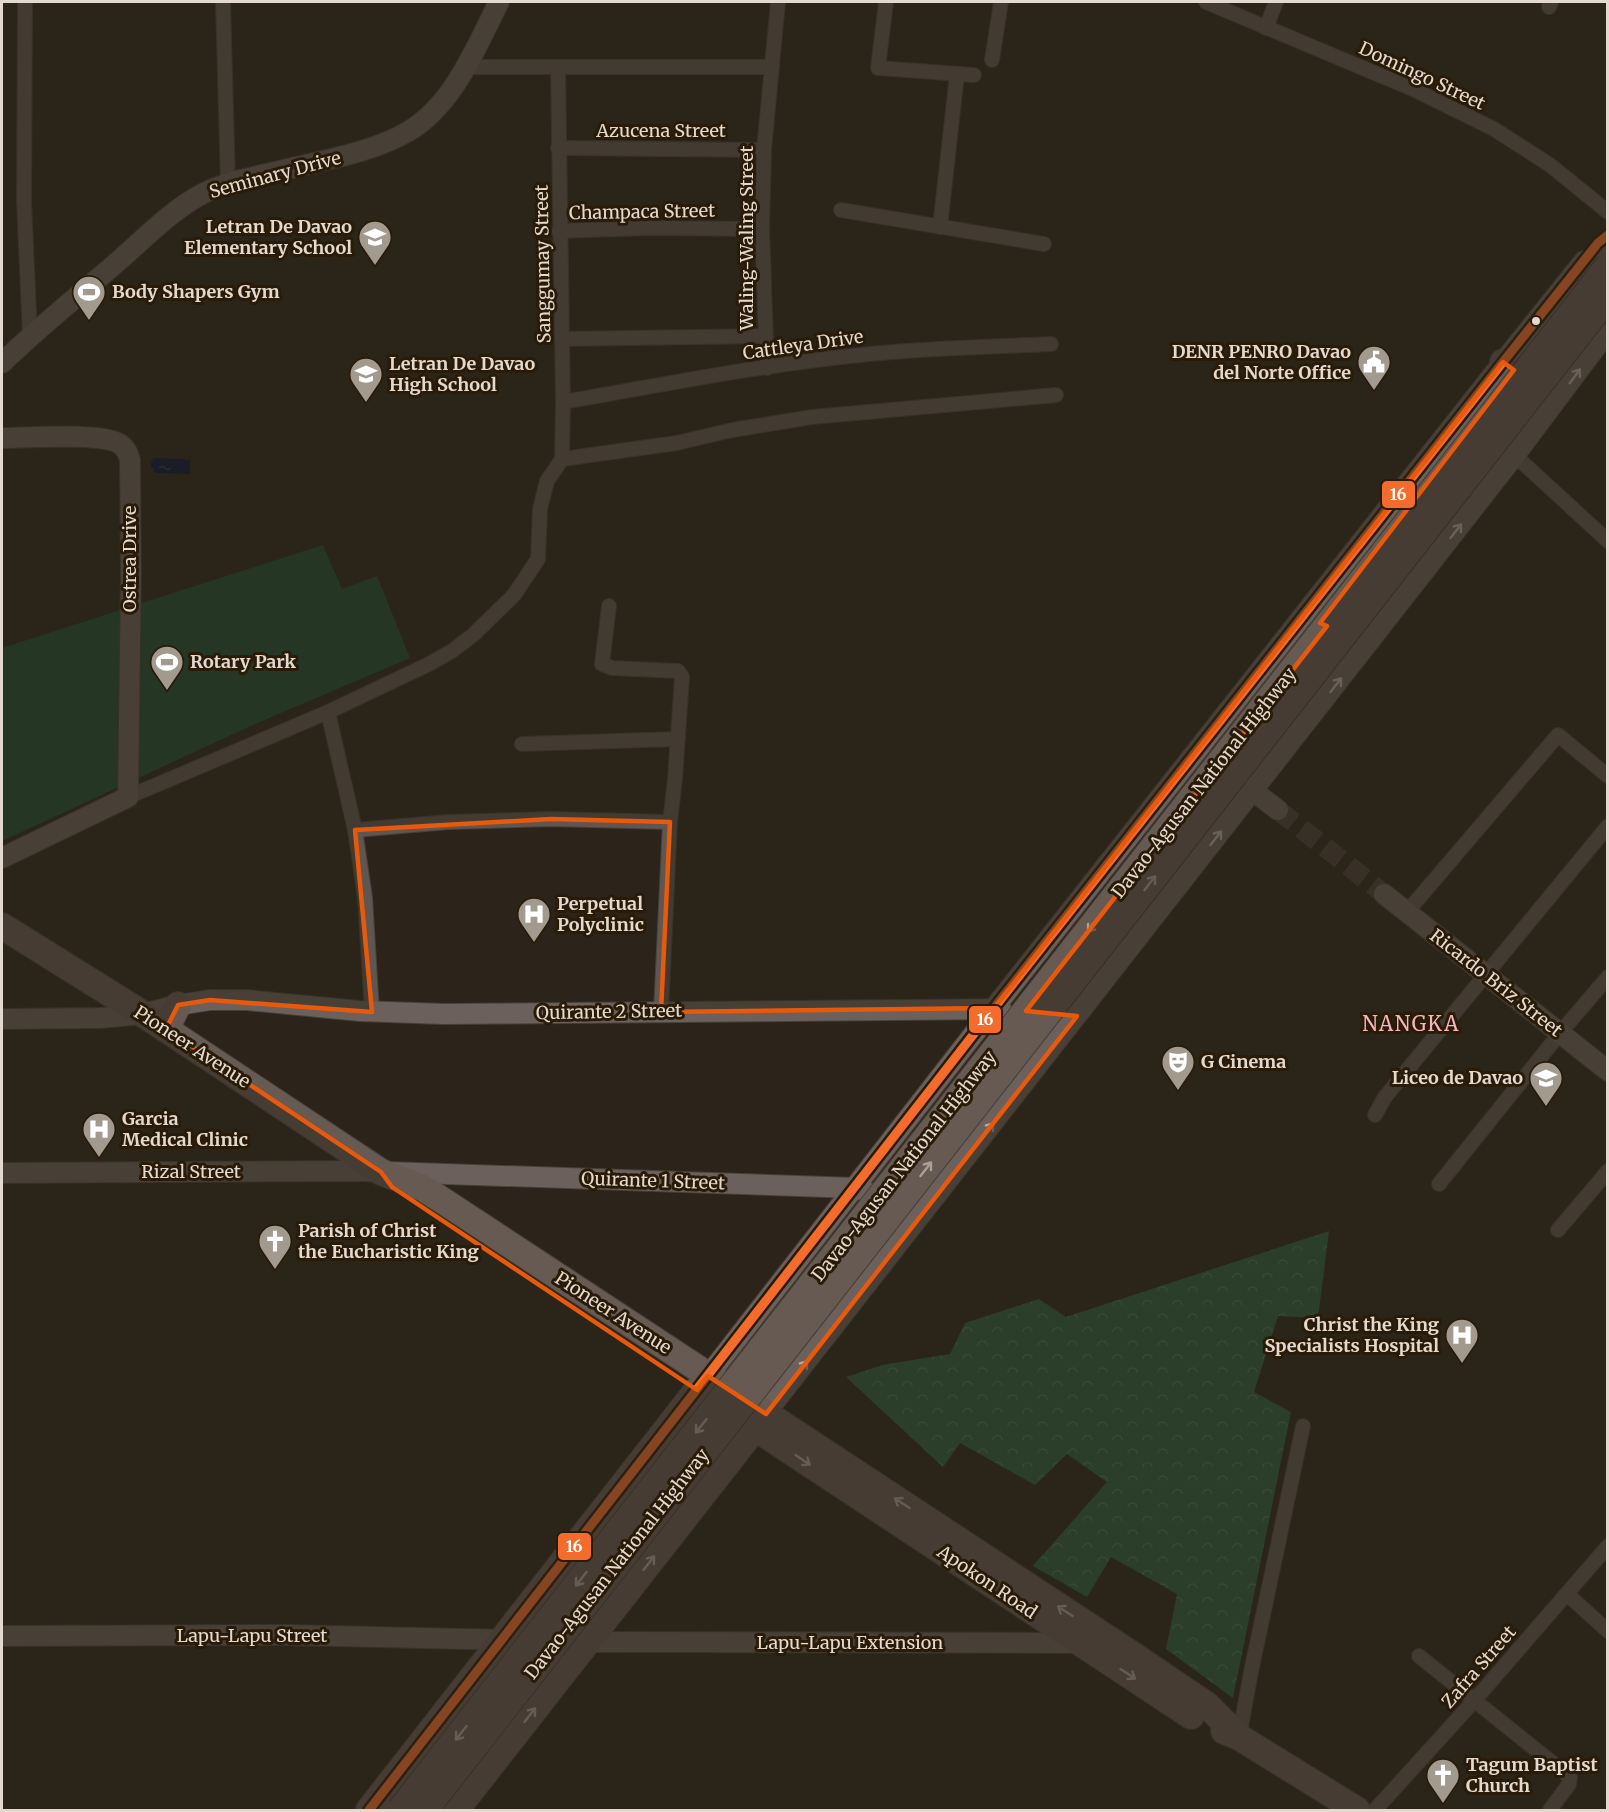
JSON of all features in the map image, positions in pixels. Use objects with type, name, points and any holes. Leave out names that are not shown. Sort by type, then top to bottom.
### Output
[{"type":"highway","points":[[1346,644],[1335,630],[1319,624],[1508,366],[1608,247]]},
{"type":"highway","name":"Davao-Agusan National Highway","points":[[400,1810],[1608,267]]},
{"type":"highway","name":"Davao-Agusan National Highway","points":[[424,1810],[1608,297]]},
{"type":"highway","name":"Davao-Agusan National Highway","points":[[1246,785],[1371,611],[1508,450],[1608,309]]},
{"type":"highway","points":[[1344,591],[1354,605],[1371,611]]},
{"type":"highway","name":"Pioneer Avenue","points":[[2,926],[143,1014],[381,1172],[423,1188],[753,1416]]},
{"type":"highway","points":[[166,1029],[178,1005]]},
{"type":"highway","name":"Davao-Agusan National Highway","points":[[369,1810],[502,1640],[710,1388],[869,1189]]},
{"type":"highway","name":"Davao-Agusan National Highway","points":[[456,1810],[587,1642],[753,1416],[906,1215]]},
{"type":"highway","name":"Apokon Road","points":[[753,1416],[1079,1643],[1204,1724],[1239,1737],[1357,1810]]},
{"type":"highway","name":"Apokon Road","points":[[753,1416],[1113,1643],[1207,1705],[1239,1737]]},
{"type":"street","points":[[25,2],[24,201],[30,336]]},
{"type":"street","points":[[223,2],[228,184]]},
{"type":"street","name":"Seminary Drive","points":[[2,363],[30,336],[167,220],[203,194],[228,184],[357,153],[395,138],[422,122],[433,111],[465,67],[499,2]]},
{"type":"street","name":"Waling-Waling Street","points":[[767,368],[762,229],[764,150],[778,2]]},
{"type":"street","points":[[886,2],[878,68],[974,75]]},
{"type":"street","points":[[992,60],[1001,2]]},
{"type":"street","name":"Domingo Street","points":[[1206,2],[1415,90],[1494,129],[1550,165],[1608,212]]},
{"type":"street","points":[[1266,28],[1276,2]]},
{"type":"street","points":[[465,67],[772,67]]},
{"type":"street","name":"Sanggumay Street","points":[[558,67],[562,459]]},
{"type":"street","points":[[940,227],[957,74]]},
{"type":"street","name":"Azucena Street","points":[[558,148],[764,150]]},
{"type":"street","points":[[841,210],[1044,244]]},
{"type":"street","name":"Champaca Street","points":[[559,231],[648,228],[762,229]]},
{"type":"street","points":[[1608,235],[1598,243],[1508,366],[994,1008],[869,1189],[906,1215],[1077,1016],[1246,785],[1508,450],[1608,331]]},
{"type":"street","points":[[562,339],[765,336]]},
{"type":"street","name":"Cattleya Drive","points":[[563,402],[857,355],[1050,344]]},
{"type":"street","points":[[2,858],[128,798],[328,712],[452,651],[514,595],[538,559],[542,500],[547,481],[562,459],[676,443],[732,430],[812,417],[1056,395]]},
{"type":"street","name":"Ostrea Drive","points":[[2,438],[100,438],[120,444],[127,451],[130,460],[131,574],[128,798]]},
{"type":"street","points":[[1508,450],[1608,541]]},
{"type":"street","points":[[609,606],[602,663],[612,668],[649,668],[680,673],[682,677],[670,822],[661,1012]]},
{"type":"street","points":[[328,712],[355,830],[365,898],[372,1012]]},
{"type":"street","points":[[1407,912],[1558,735],[1608,776]]},
{"type":"street","points":[[522,744],[678,739]]},
{"type":"street","points":[[1246,785],[1278,810]]},
{"type":"street","points":[[355,830],[505,820],[670,822]]},
{"type":"street","points":[[1375,1115],[1385,1097],[1608,826]]},
{"type":"street","name":"Ricardo Briz Street","points":[[1384,894],[1608,1071]]},
{"type":"street","points":[[1438,1184],[1608,977]]},
{"type":"street","name":"Quirante 2 Street","points":[[2,1020],[100,1018],[143,1014],[210,1000],[247,1000],[372,1012],[444,1014],[994,1008],[1077,1016]]},
{"type":"street","points":[[1557,1230],[1608,1171]]},
{"type":"street","name":"Quirante 1 Street","points":[[381,1172],[869,1189]]},
{"type":"street","name":"Rizal Street","points":[[2,1173],[381,1172]]},
{"type":"street","points":[[1239,1737],[1253,1660],[1303,1426]]},
{"type":"street","name":"Zafra Street","points":[[1375,1810],[1473,1702],[1608,1546]]},
{"type":"street","points":[[1567,1594],[1608,1631]]},
{"type":"street","name":"Lapu-Lapu Street","points":[[2,1636],[288,1635],[587,1642]]},
{"type":"street","name":"Lapu-Lapu Extension","points":[[587,1642],[1113,1643]]},
{"type":"street","points":[[1419,1656],[1473,1702],[1570,1777],[1569,1784],[1550,1810]]},
{"type":"highlighted area","points":[[1503,362],[1514,370],[1320,623],[1327,626],[1026,1011],[1077,1016],[766,1414],[708,1376],[697,1390],[392,1187],[381,1172],[166,1029],[178,1005],[210,1000],[372,1012],[355,830],[551,819],[670,822],[661,1012],[994,1008]]},
{"type":"green space","name":"Rotary Park","points":[[323,545],[342,589],[377,576],[410,658],[255,724],[2,841],[2,648]]},
{"type":"green space","points":[[1329,1231],[1318,1318],[1278,1316],[1254,1392],[1291,1412],[1233,1698],[1166,1649],[1177,1594],[1111,1557],[1087,1597],[1033,1566],[1107,1482],[1067,1454],[1035,1485],[960,1443],[943,1467],[846,1377],[882,1365],[950,1354],[965,1323],[1039,1299],[1066,1317]]},
{"type":"water","points":[[154,458],[190,459],[190,474],[153,472],[151,462]]},
{"type":"tunnel","points":[[1278,810],[1384,894]]},
{"type":"transit line","name":"16","points":[[369,1810],[994,1008],[1503,362],[1598,243],[1608,235]]},
{"type":"place","name":"Letran De Davao Elementary School","points":[[375,266]]},
{"type":"place","name":"Body Shapers Gym","points":[[89,321]]},
{"type":"place","name":"DENR PENRO Davao del Norte Office","points":[[1374,391]]},
{"type":"place","name":"Letran De Davao High School","points":[[366,403]]},
{"type":"place","name":"Rotary Park","points":[[167,691]]},
{"type":"place","name":"Perpetual Polyclinic","points":[[534,943]]},
{"type":"place","name":"G Cinema","points":[[1178,1091]]},
{"type":"place","name":"Liceo de Davao","points":[[1546,1107]]},
{"type":"place","name":"Garcia Medical Clinic","points":[[99,1158]]},
{"type":"place","name":"Parish of Christ the Eucharistic King","points":[[275,1270]]},
{"type":"place","name":"Christ the King Specialists Hospital","points":[[1462,1364]]},
{"type":"place","name":"Tagum Baptist Church","points":[[1443,1804]]},
{"type":"district","name":"NANGKA","points":[[1411,1024]]}]
